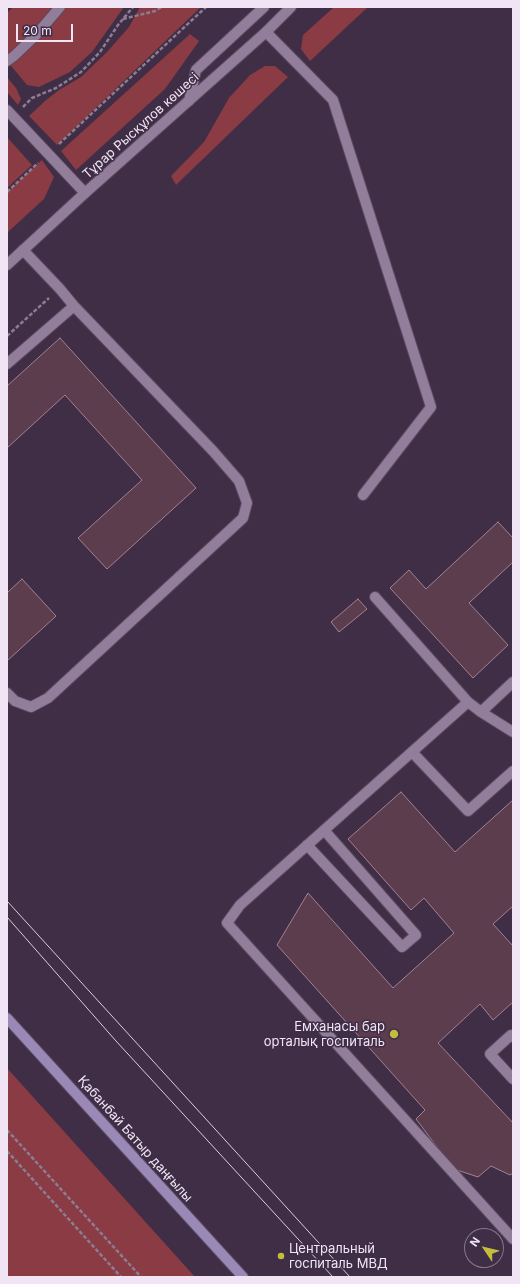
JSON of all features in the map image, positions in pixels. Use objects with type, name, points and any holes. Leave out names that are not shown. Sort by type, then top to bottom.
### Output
[{"type":"main road","name":"Қабанбай Батыр даңғылы","points":[[7,1018],[243,1277]]},
{"type":"street","points":[[7,61],[36,35],[60,7]]},
{"type":"street","points":[[189,101],[196,70],[264,7]]},
{"type":"street","name":"Тұрар Рысқұлов көшесі","points":[[7,265],[85,193],[266,32],[291,7]]},
{"type":"street","points":[[266,32],[333,100],[431,408],[363,495]]},
{"type":"street","points":[[10,113],[85,193]]},
{"type":"street","points":[[7,693],[15,702],[32,707],[48,698],[244,518],[246,503],[239,480],[23,250]]},
{"type":"street","points":[[7,364],[74,306]]},
{"type":"street","points":[[375,597],[468,702],[513,732]]},
{"type":"street","points":[[481,712],[513,682]]},
{"type":"street","points":[[468,702],[240,905],[227,923],[513,1239]]},
{"type":"street","points":[[412,752],[468,811],[513,771]]},
{"type":"street","points":[[307,845],[402,947],[416,935],[324,830]]},
{"type":"street","points":[[513,1037],[512,1035],[490,1054],[513,1079]]},
{"type":"path","points":[[10,113],[32,98],[56,88],[81,72],[100,52],[133,7]]},
{"type":"path","points":[[123,19],[155,11],[162,7]]},
{"type":"path","points":[[7,192],[206,7]]},
{"type":"path","points":[[7,336],[60,289]]},
{"type":"path","points":[[7,1130],[141,1277]]},
{"type":"path","points":[[7,1151],[121,1277]]},
{"type":"shaded area","points":[[13,7],[124,7],[92,52],[70,72],[39,87],[27,85],[7,61],[7,13]]},
{"type":"shaded area","points":[[140,7],[201,7],[57,145],[29,116],[59,90],[81,77],[107,52],[129,27]]},
{"type":"shaded area","points":[[334,7],[368,7],[310,61],[301,49],[303,35]]},
{"type":"shaded area","points":[[190,34],[199,41],[165,89],[76,170],[61,151]]},
{"type":"shaded area","points":[[265,66],[275,66],[288,77],[176,185],[171,176],[204,142],[229,98],[250,75]]},
{"type":"shaded area","points":[[7,77],[16,88],[21,99],[18,105],[7,92]]},
{"type":"shaded area","points":[[7,137],[32,165],[7,188]]},
{"type":"shaded area","points":[[42,160],[54,177],[44,199],[7,233],[7,192]]},
{"type":"shaded area","points":[[7,1068],[195,1277],[7,1277]]},
{"type":"building","points":[[60,338],[196,488],[107,569],[78,538],[142,480],[65,395],[7,448],[7,386]]},
{"type":"building","points":[[498,522],[513,538],[513,562],[469,603],[508,645],[473,678],[390,588],[409,570],[426,589]]},
{"type":"building","points":[[22,579],[56,616],[7,661],[7,593]]},
{"type":"building","points":[[358,599],[367,609],[339,632],[331,622]]},
{"type":"building","points":[[401,792],[455,852],[513,800],[513,906],[493,924],[513,946],[513,1002],[493,1020],[480,1004],[438,1043],[513,1123],[513,1173],[510,1175],[491,1166],[478,1177],[457,1170],[416,1119],[425,1110],[277,945],[308,893],[393,988],[454,933],[424,898],[411,910],[348,839]]},
{"type":"tram line","points":[[7,901],[350,1277]]},
{"type":"tram line","points":[[7,917],[116,1041],[333,1277]]},
{"type":"place","name":"Емханасы бар орталық госпиталь","points":[[394,1034]]},
{"type":"place","name":"Центральный госпиталь МВД","points":[[281,1256]]}]
